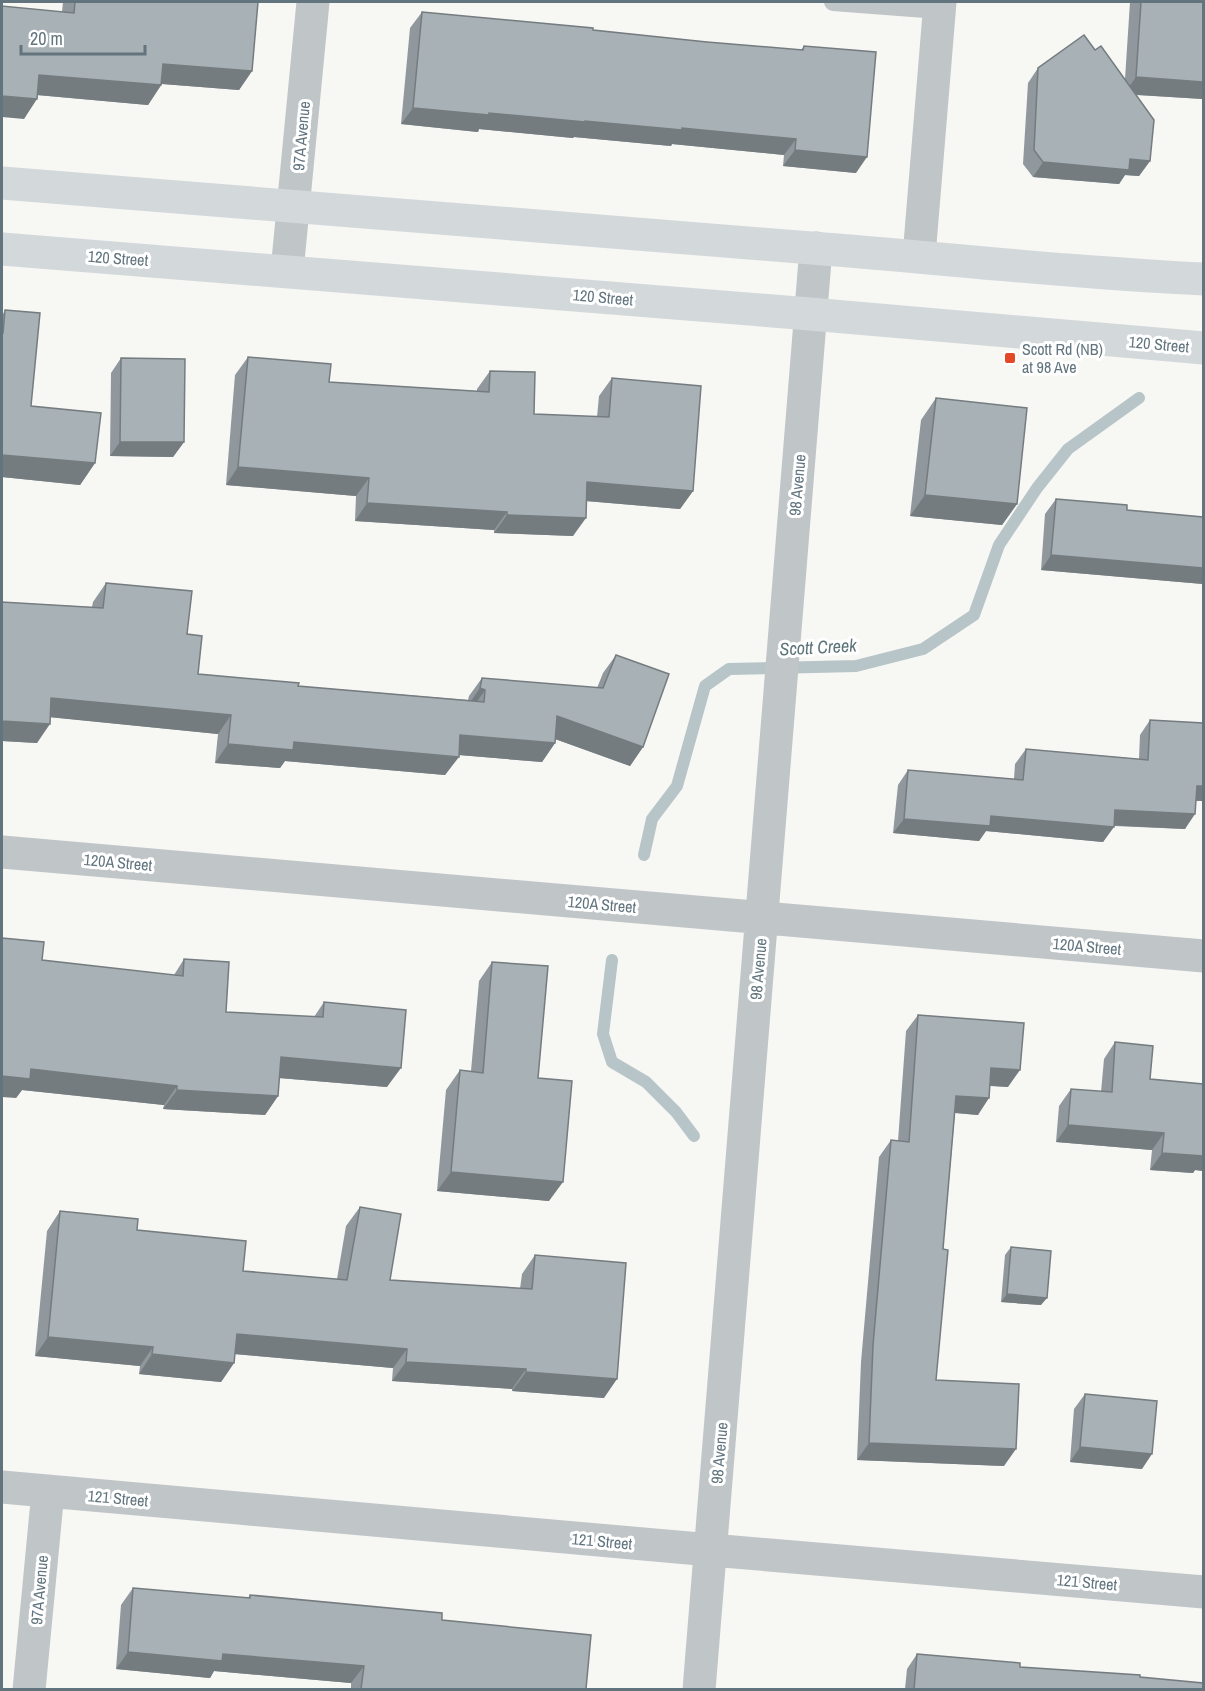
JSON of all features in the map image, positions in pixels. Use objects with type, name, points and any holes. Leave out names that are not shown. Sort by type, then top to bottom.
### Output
[{"type":"main road","points":[[2,183],[919,256],[1129,275],[1203,279]]},
{"type":"main road","name":"120 Street","points":[[2,249],[1203,348]]},
{"type":"street","name":"97A Avenue","points":[[287,271],[313,2]]},
{"type":"street","points":[[919,256],[940,6]]},
{"type":"street","name":"98 Avenue","points":[[699,1689],[816,248]]},
{"type":"street","name":"120A Street","points":[[2,852],[1203,956]]},
{"type":"street","name":"121 Street","points":[[2,1487],[1203,1592]]},
{"type":"street","name":"97A Avenue","points":[[30,1689],[48,1491]]},
{"type":"lane","points":[[833,2],[940,6]]},
{"type":"building","points":[[75,2],[258,2],[252,71],[163,64],[161,85],[39,75],[37,99],[2,96],[2,6],[74,13]]},
{"type":"building","points":[[1141,2],[1203,2],[1203,82],[1136,77]]},
{"type":"building","points":[[422,12],[593,28],[593,30],[707,42],[803,50],[804,46],[876,52],[867,157],[795,150],[796,139],[413,108]]},
{"type":"building","points":[[1084,35],[1095,50],[1101,46],[1154,120],[1150,161],[1130,159],[1129,170],[1043,162],[1034,150],[1038,68]]},
{"type":"building","points":[[5,310],[40,313],[31,406],[101,413],[95,463],[2,455],[2,333]]},
{"type":"building","points":[[248,357],[331,364],[329,382],[489,392],[490,371],[535,372],[534,414],[609,417],[612,378],[701,386],[693,491],[587,482],[586,518],[507,515],[507,512],[367,503],[369,478],[238,467]]},
{"type":"building","points":[[121,358],[185,359],[184,442],[120,442]]},
{"type":"building","points":[[936,398],[1027,408],[1017,504],[925,495]]},
{"type":"building","points":[[1056,499],[1127,505],[1127,510],[1203,517],[1203,568],[1051,555]]},
{"type":"building","points":[[106,583],[192,591],[187,634],[202,636],[198,674],[299,683],[298,686],[484,702],[485,690],[480,688],[482,678],[603,688],[616,655],[669,674],[643,747],[557,716],[555,743],[460,735],[459,757],[294,742],[293,750],[228,744],[231,715],[51,698],[50,724],[2,721],[2,602],[103,608]]},
{"type":"building","points":[[1150,720],[1203,723],[1203,786],[1197,786],[1195,814],[1115,810],[1114,827],[991,816],[990,826],[904,819],[908,770],[1023,780],[1026,749],[1148,760]]},
{"type":"building","points":[[2,938],[44,942],[42,960],[183,976],[184,959],[229,962],[226,1012],[323,1017],[324,1002],[406,1010],[401,1068],[281,1057],[278,1096],[177,1090],[177,1086],[31,1069],[30,1079],[2,1076]]},
{"type":"building","points":[[492,962],[548,966],[538,1078],[572,1081],[563,1182],[451,1172],[460,1070],[483,1073]]},
{"type":"building","points":[[918,1015],[1024,1023],[1020,1070],[991,1068],[989,1098],[956,1096],[943,1249],[948,1250],[936,1380],[1019,1384],[1016,1449],[869,1443],[873,1345],[891,1140],[909,1142]]},
{"type":"building","points":[[1115,1042],[1153,1046],[1150,1079],[1203,1084],[1203,1156],[1162,1153],[1164,1133],[1068,1125],[1071,1089],[1112,1092]]},
{"type":"building","points":[[360,1207],[401,1214],[390,1280],[532,1289],[535,1255],[626,1263],[617,1379],[526,1372],[526,1369],[406,1362],[407,1349],[237,1334],[234,1363],[152,1354],[153,1347],[48,1337],[60,1211],[138,1219],[137,1230],[246,1241],[243,1271],[347,1280]]},
{"type":"building","points":[[1011,1247],[1051,1251],[1047,1298],[1007,1294]]},
{"type":"building","points":[[1085,1394],[1157,1401],[1152,1454],[1080,1447]]},
{"type":"building","points":[[133,1588],[250,1598],[250,1595],[442,1613],[442,1620],[591,1635],[586,1689],[361,1689],[364,1666],[223,1654],[222,1661],[128,1652]]},
{"type":"building","points":[[917,1654],[1020,1663],[1020,1667],[1140,1675],[1140,1677],[1203,1683],[1203,1689],[914,1689]]},
{"type":"waterway","name":"Scott Creek","points":[[644,855],[652,819],[677,786],[705,686],[729,669],[856,666],[923,649],[974,615],[999,545],[1037,488],[1068,449],[1139,398]]},
{"type":"waterway","name":"Scott Creek","points":[[612,960],[603,1034],[612,1062],[646,1082],[676,1112],[694,1136]]},
{"type":"place","name":"Scott Rd (NB) at 98 Ave","points":[[1010,358]]}]
